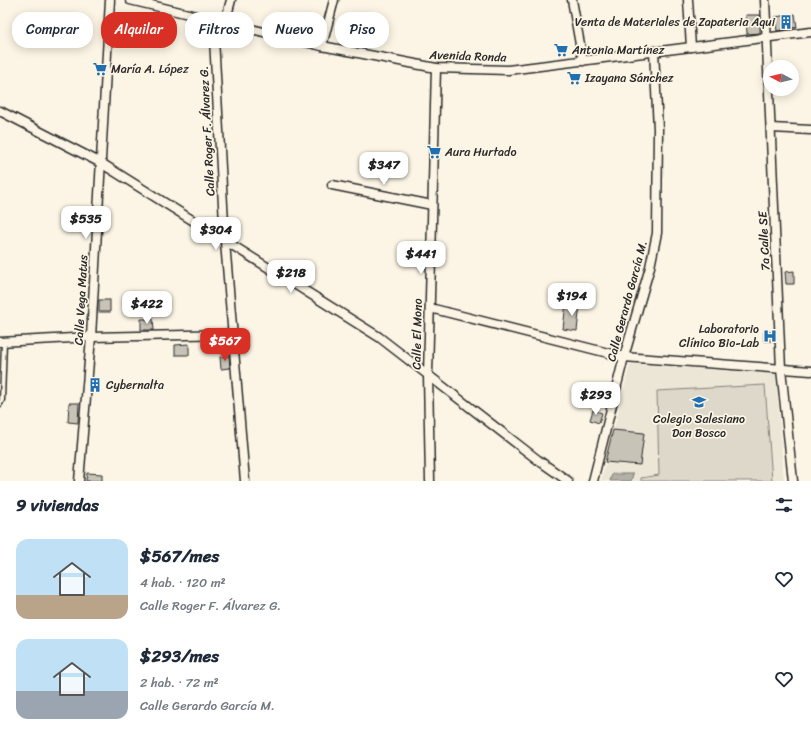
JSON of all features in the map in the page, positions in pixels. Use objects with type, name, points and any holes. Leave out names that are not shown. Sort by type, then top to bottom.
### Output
[{"type":"street","name":"Calle Vega Matus","points":[[79,481],[91,337],[110,0]]},
{"type":"street","name":"Avenida Ronda","points":[[130,0],[185,13]]},
{"type":"street","points":[[228,12],[231,0]]},
{"type":"street","points":[[327,27],[334,0]]},
{"type":"street","points":[[572,0],[583,61]]},
{"type":"street","points":[[688,0],[691,47]]},
{"type":"street","name":"7a Calle SE","points":[[765,0],[782,369],[793,481]]},
{"type":"street","name":"Avenida Ronda","points":[[327,47],[436,68],[508,70],[811,32]]},
{"type":"street","name":"Calle Roger F. Álvarez G.","points":[[215,48],[225,242],[245,481]]},
{"type":"street","name":"Calle Gerardo García M.","points":[[593,481],[624,357],[650,267],[657,233],[658,129],[654,51]]},
{"type":"street","name":"Calle El Mono","points":[[430,481],[428,374],[436,68]]},
{"type":"street","points":[[0,110],[101,163],[379,337],[538,460],[568,481]]},
{"type":"street","points":[[770,128],[811,130]]},
{"type":"street","points":[[332,185],[432,205]]},
{"type":"street","points":[[430,308],[624,357],[811,371]]},
{"type":"street","points":[[2,342],[91,337],[233,334]]},
{"type":"lane","points":[[0,404],[2,400],[2,342]]},
{"type":"shaded area","name":"Colegio Salesiano Don Bosco","points":[[630,364],[776,374],[784,481],[601,481]]},
{"type":"shaded area","points":[[765,385],[772,481],[641,481],[641,478],[659,475],[657,391]]},
{"type":"shaded area","points":[[612,474],[633,474],[631,481],[610,481]]},
{"type":"building","name":"Venta de Materiales de Zapateria Aqui","points":[[795,14],[797,27],[777,31],[775,17]]},
{"type":"building","points":[[746,15],[760,15],[760,33],[747,34]]},
{"type":"building","points":[[794,271],[794,284],[786,284],[785,272]]},
{"type":"building","points":[[99,300],[110,300],[110,312],[99,312]]},
{"type":"building","points":[[566,303],[580,304],[577,331],[563,329]]},
{"type":"building","points":[[141,319],[153,319],[154,330],[141,330]]},
{"type":"building","name":"Laboratorio Clínico Bio-Lab","points":[[764,332],[774,332],[774,341],[764,341]]},
{"type":"building","points":[[189,344],[189,355],[175,355],[175,345]]},
{"type":"building","points":[[229,356],[230,368],[221,369],[220,357]]},
{"type":"building","points":[[69,403],[79,403],[78,423],[68,422]]},
{"type":"building","points":[[593,410],[602,413],[599,423],[590,420]]},
{"type":"building","points":[[613,430],[644,433],[640,465],[605,462]]},
{"type":"building","points":[[87,473],[102,474],[102,481],[86,481]]},
{"type":"place","name":"Venta de Materiales de Zapateria Aqui","points":[[786,22]]},
{"type":"place","name":"Antonia Martínez","points":[[561,50]]},
{"type":"place","name":"María A. López","points":[[100,69]]},
{"type":"place","name":"Izayana Sánchez","points":[[574,78]]},
{"type":"place","name":"Aura Hurtado","points":[[434,152]]},
{"type":"place","name":"Laboratorio Clínico Bio-Lab","points":[[770,336]]},
{"type":"place","name":"Cybernalta","points":[[95,385]]},
{"type":"place","name":"Colegio Salesiano Don Bosco","points":[[699,402]]}]
